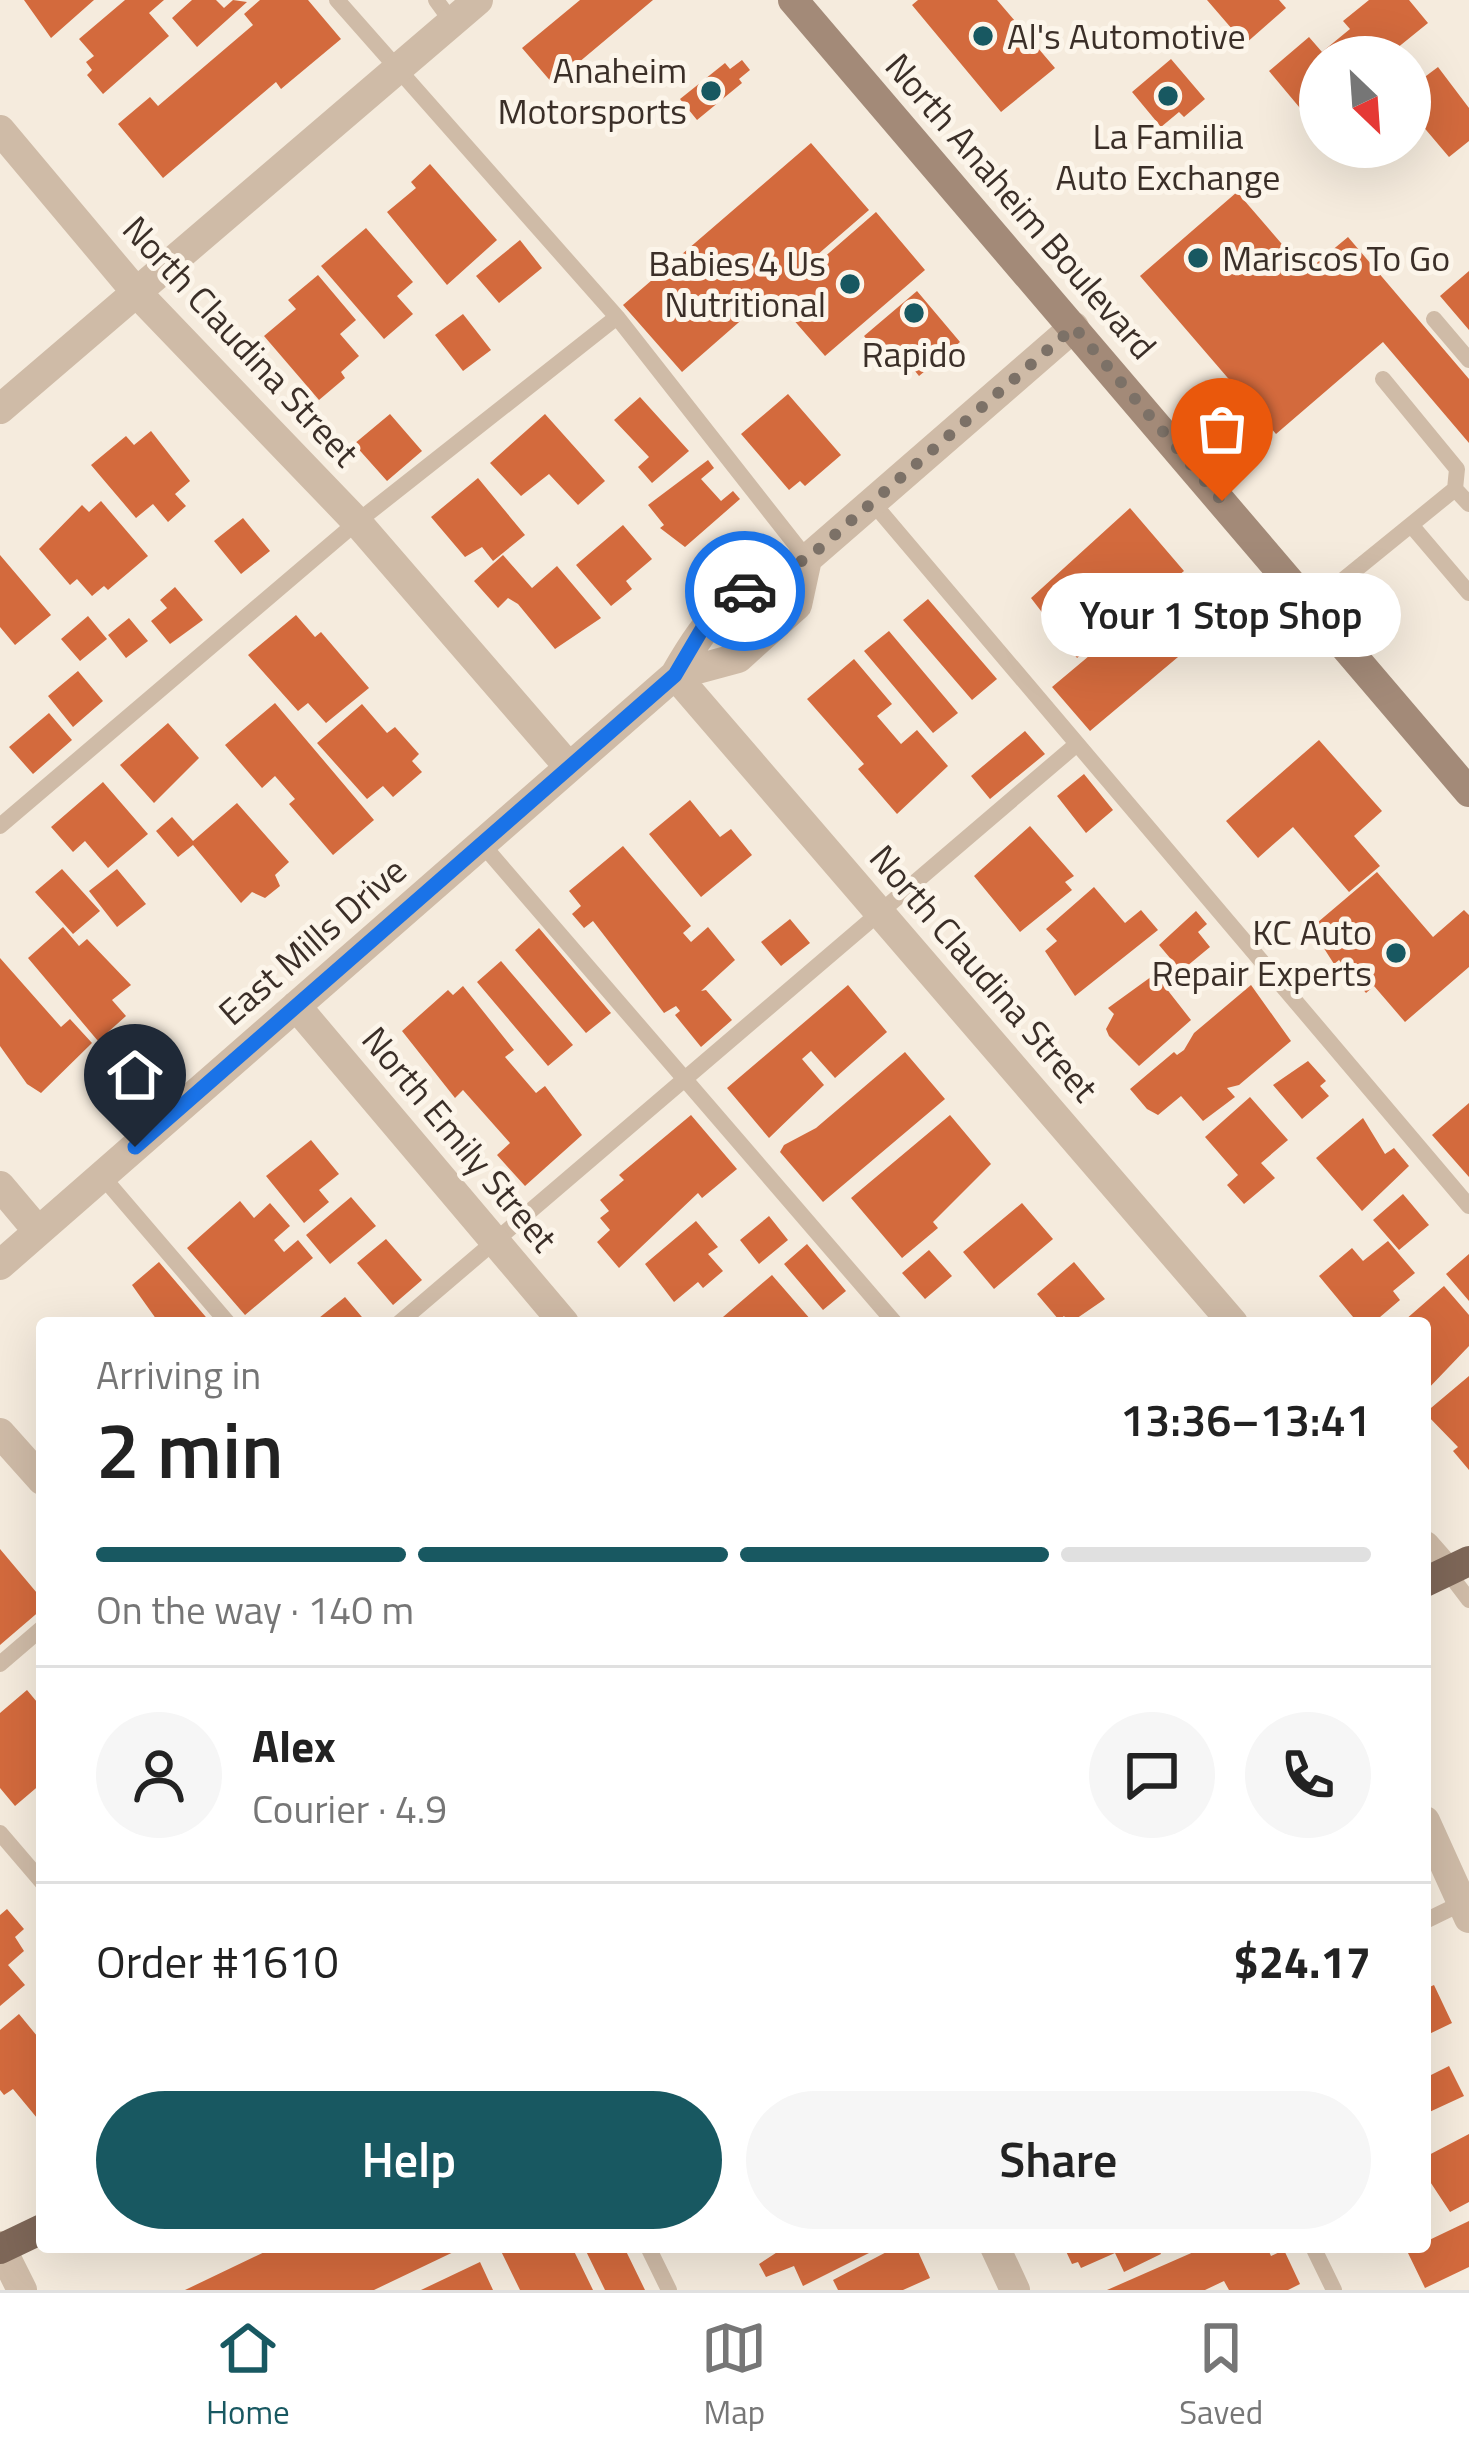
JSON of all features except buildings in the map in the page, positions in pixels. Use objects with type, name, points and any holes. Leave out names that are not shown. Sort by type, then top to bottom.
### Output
[{"type":"main road","name":"North Anaheim Boulevard","points":[[793,0],[1469,792]]},
{"type":"main road","points":[[0,2248],[36,2232]]},
{"type":"street","points":[[0,409],[397,70],[444,11],[478,0]]},
{"type":"street","name":"North Claudina Street","points":[[0,130],[137,293],[357,522],[569,767]]},
{"type":"street","name":"East Mills Drive","points":[[0,1265],[675,675],[708,619],[768,573],[807,559],[1074,327]]},
{"type":"street","name":"East Mills Drive","points":[[675,675],[738,658],[797,605],[807,559]]},
{"type":"street","name":"North Claudina Street","points":[[675,675],[1228,1317]]},
{"type":"street","name":"North Emily Street","points":[[296,1006],[559,1317]]},
{"type":"street","points":[[0,1186],[38,1232]]},
{"type":"street","points":[[0,1433],[36,1473]]},
{"type":"street","points":[[1431,1834],[1466,1910]]},
{"type":"street","points":[[0,2248],[22,2290]]},
{"type":"street","points":[[997,2253],[1015,2290]]},
{"type":"lane","points":[[337,0],[616,316],[807,559]]},
{"type":"lane","points":[[0,826],[357,522],[616,316]]},
{"type":"lane","points":[[1434,319],[1469,360]]},
{"type":"lane","points":[[1311,606],[1455,488],[1457,469],[1383,379]]},
{"type":"lane","points":[[1455,488],[1469,504]]},
{"type":"lane","points":[[873,502],[1469,1206]]},
{"type":"lane","points":[[1411,525],[1469,593]]},
{"type":"lane","points":[[406,1317],[1077,744]]},
{"type":"lane","points":[[482,844],[891,1317]]},
{"type":"lane","points":[[102,1176],[223,1317]]},
{"type":"lane","points":[[1447,1571],[1469,1600]]},
{"type":"lane","points":[[0,1664],[36,1633]]},
{"type":"lane","points":[[0,1833],[36,1875]]},
{"type":"lane","points":[[1431,1919],[1466,1910]]},
{"type":"lane","points":[[651,2253],[670,2290]]},
{"type":"lane","points":[[1316,2253],[1334,2290]]},
{"type":"way so far","points":[[745,591],[768,573],[807,559],[1074,327],[1222,501]]},
{"type":"place","name":"Al's Automotive","points":[[983,36]]},
{"type":"place","name":"Anaheim Motorsports","points":[[711,91]]},
{"type":"place","name":"La Familia Auto Exchange","points":[[1168,96]]},
{"type":"place","name":"Mariscos To Go","points":[[1198,258]]},
{"type":"place","name":"Babies 4 Us Nutritional","points":[[850,284]]},
{"type":"place","name":"Rapido","points":[[914,313]]},
{"type":"place","name":"Your 1 Stop Shop","points":[[1222,501]]},
{"type":"place","name":"KC Auto Repair Experts","points":[[1396,953]]},
{"type":"route","points":[[135,1147],[675,675],[708,619],[745,591]]}]
